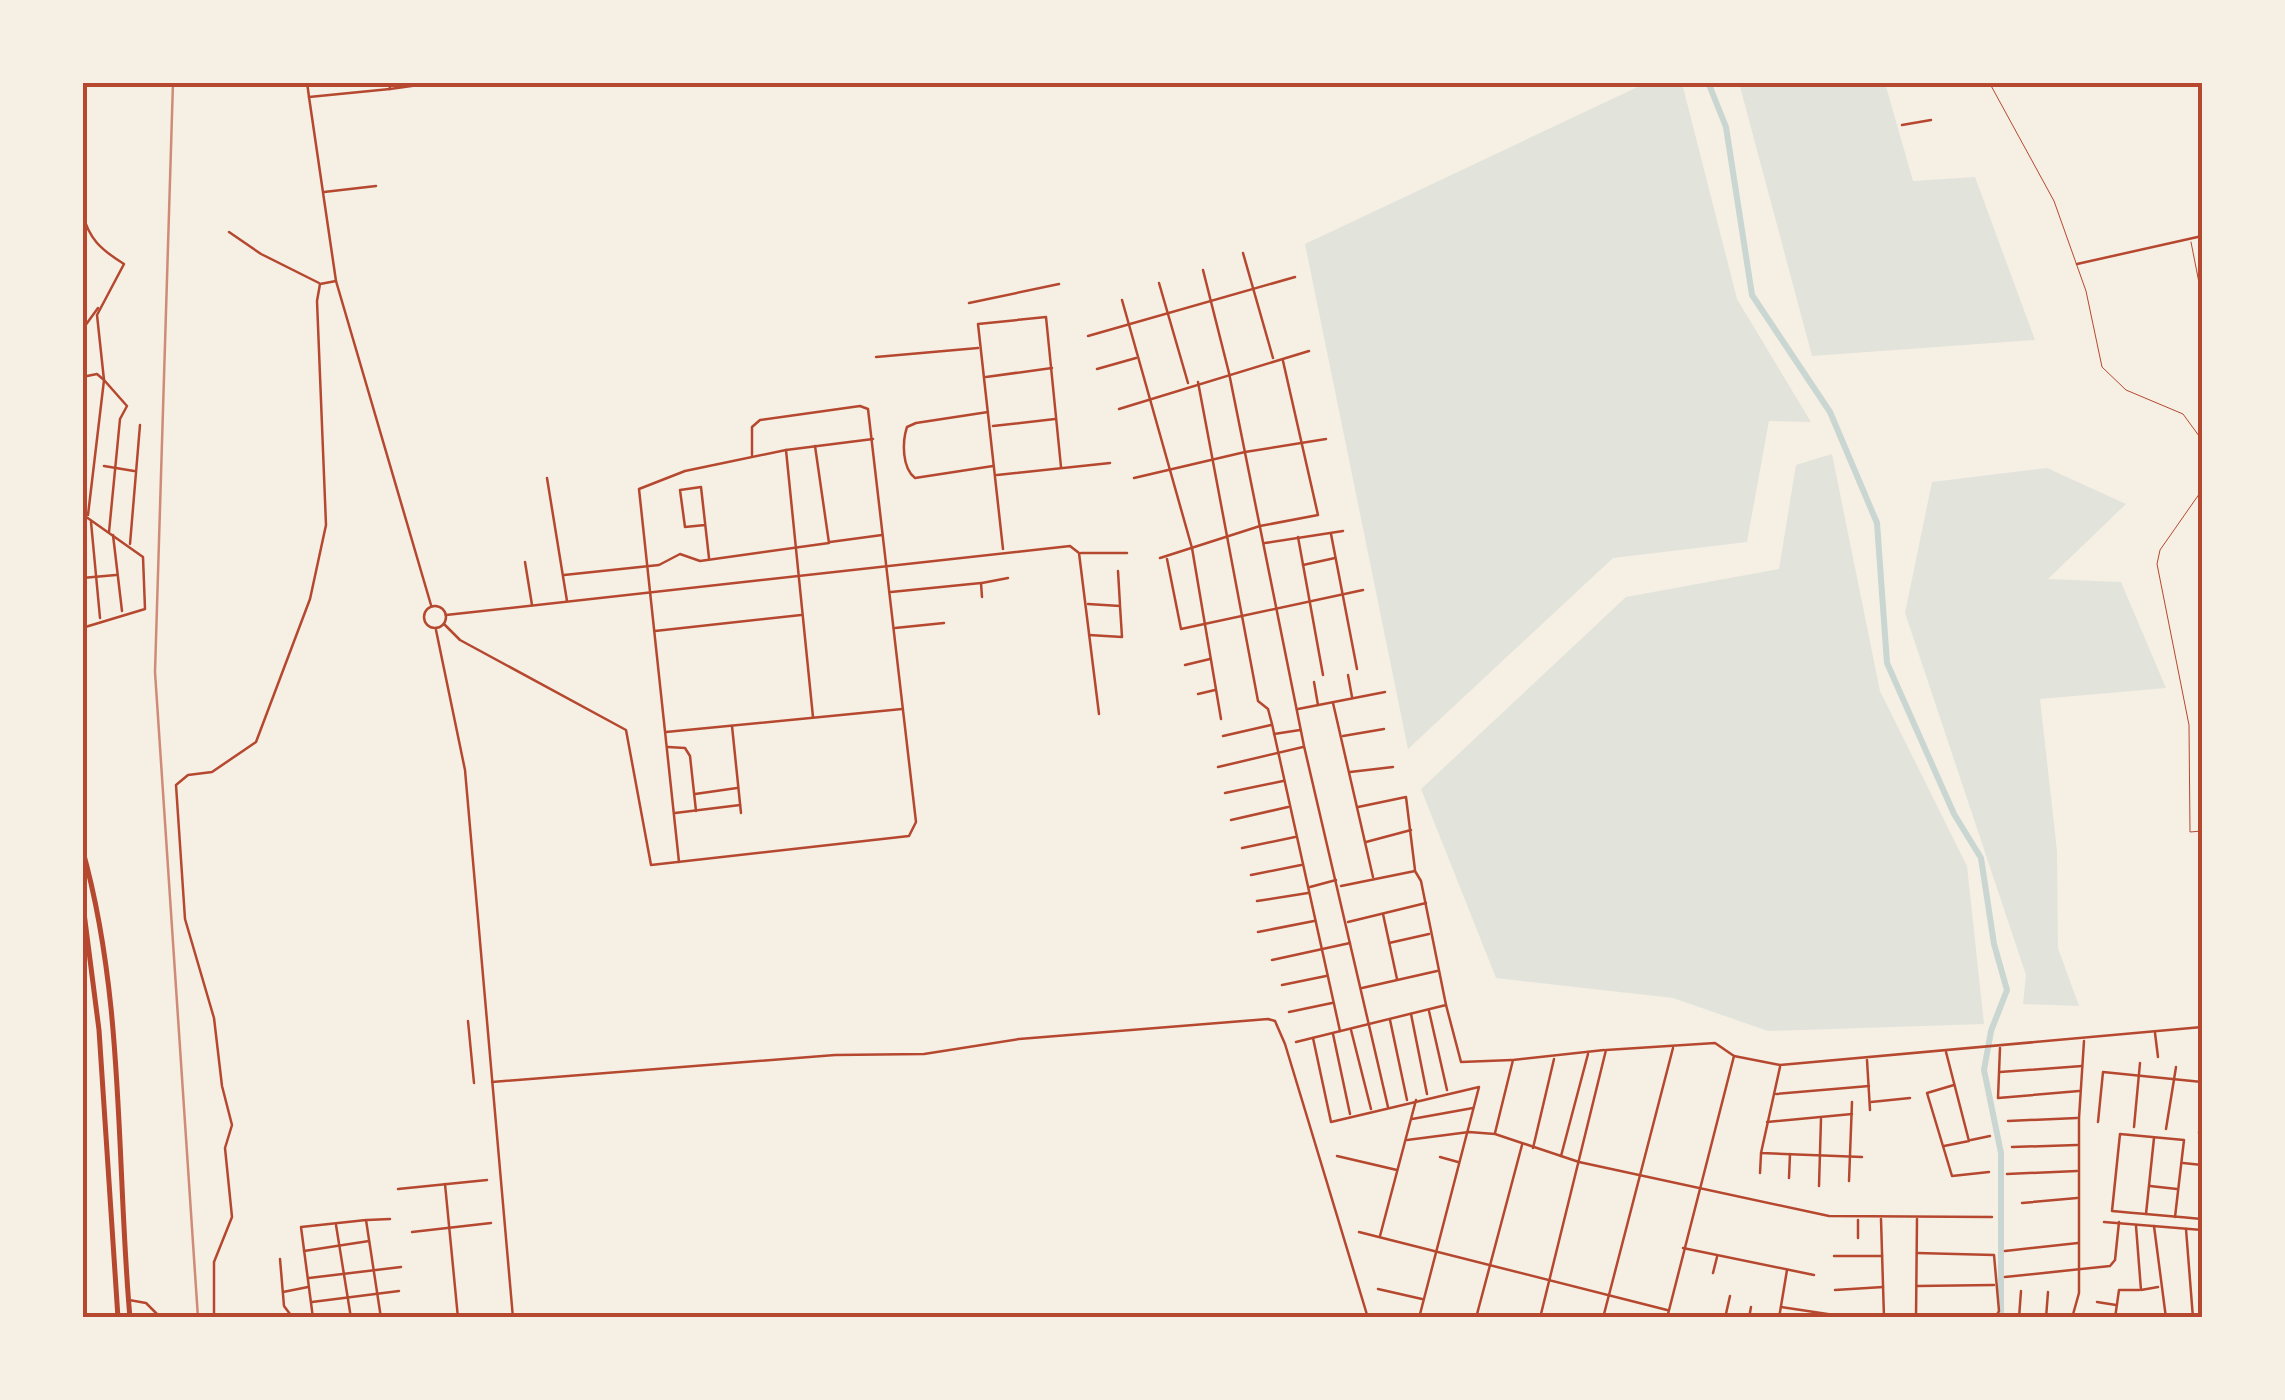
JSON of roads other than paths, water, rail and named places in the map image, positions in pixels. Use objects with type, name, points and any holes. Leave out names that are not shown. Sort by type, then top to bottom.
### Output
[{"type":"highway","points":[[82,848],[101,924],[130,1318]]},
{"type":"highway","points":[[82,897],[94,971],[118,1318]]},
{"type":"highway","points":[[112,1209],[124,1208]]},
{"type":"street","points":[[307,82],[336,281],[430,606],[424,619],[436,630],[465,770],[513,1318]]},
{"type":"street","points":[[389,82],[390,89]]},
{"type":"street","points":[[310,96],[440,82]]},
{"type":"street","points":[[1902,125],[1932,120]]},
{"type":"street","points":[[322,192],[376,186]]},
{"type":"street","points":[[82,212],[87,233],[100,248],[124,264],[114,290],[82,330]]},
{"type":"street","points":[[229,232],[261,254],[320,284],[336,281]]},
{"type":"street","points":[[2078,264],[2202,236]]},
{"type":"street","points":[[1243,253],[1274,360]]},
{"type":"street","points":[[1203,270],[1229,373],[1304,746],[1388,1107]]},
{"type":"street","points":[[1088,336],[1295,276]]},
{"type":"street","points":[[1159,283],[1188,385]]},
{"type":"street","points":[[214,1318],[214,1262],[232,1217],[225,1148],[232,1125],[214,1018],[185,919],[184,874],[174,799],[176,786],[188,775],[212,772],[256,742],[310,600],[326,526],[317,346],[320,284]]},
{"type":"street","points":[[969,303],[1059,284]]},
{"type":"street","points":[[1122,300],[1192,548],[1221,720]]},
{"type":"street","points":[[99,306],[104,380],[87,516],[100,620]]},
{"type":"street","points":[[1003,551],[978,324],[1046,317],[1061,467]]},
{"type":"street","points":[[876,357],[980,348]]},
{"type":"street","points":[[1119,410],[1188,385],[1309,351]]},
{"type":"street","points":[[1098,368],[1137,358]]},
{"type":"street","points":[[1160,558],[1260,526],[1318,515],[1283,361]]},
{"type":"street","points":[[984,377],[1052,368]]},
{"type":"street","points":[[82,377],[98,374],[127,406],[120,419],[111,534],[122,613]]},
{"type":"street","points":[[1198,382],[1239,616],[1258,702],[1268,709],[1272,724],[1340,1031]]},
{"type":"street","points":[[444,624],[460,640],[626,730],[647,861],[655,866],[910,836],[916,822],[873,438],[864,406],[760,420],[752,427],[752,455]]},
{"type":"street","points":[[989,412],[916,422],[907,427],[904,440],[907,468],[915,478],[994,466]]},
{"type":"street","points":[[992,426],[1056,419]]},
{"type":"street","points":[[130,546],[140,425]]},
{"type":"street","points":[[678,862],[639,488],[685,471],[721,467],[752,455],[873,438]]},
{"type":"street","points":[[1134,478],[1245,452],[1326,440]]},
{"type":"street","points":[[815,446],[829,542]]},
{"type":"street","points":[[786,450],[814,717]]},
{"type":"street","points":[[996,476],[1110,463]]},
{"type":"street","points":[[82,465],[92,467]]},
{"type":"street","points":[[104,466],[135,471]]},
{"type":"street","points":[[547,478],[567,602]]},
{"type":"street","points":[[705,524],[685,527],[680,490],[701,487],[710,560]]},
{"type":"street","points":[[82,628],[144,609],[143,558],[87,516]]},
{"type":"street","points":[[1264,544],[1343,531]]},
{"type":"street","points":[[1331,534],[1357,669]]},
{"type":"street","points":[[564,575],[664,564],[680,554],[710,560],[883,535]]},
{"type":"street","points":[[1298,536],[1323,674]]},
{"type":"street","points":[[446,615],[1070,546],[1079,554],[1099,714]]},
{"type":"street","points":[[1079,554],[1126,553]]},
{"type":"street","points":[[1166,556],[1180,629],[1364,590]]},
{"type":"street","points":[[1302,565],[1337,558]]},
{"type":"street","points":[[526,562],[532,606]]},
{"type":"street","points":[[1088,635],[1122,637],[1118,571]]},
{"type":"street","points":[[82,578],[118,574]]},
{"type":"street","points":[[889,592],[1008,578]]},
{"type":"street","points":[[981,583],[982,596]]},
{"type":"street","points":[[1086,604],[1120,606]]},
{"type":"street","points":[[430,606],[442,608],[446,615],[444,624],[436,630]]},
{"type":"street","points":[[654,632],[803,615]]},
{"type":"street","points":[[893,628],[944,623]]},
{"type":"street","points":[[1186,665],[1211,659]]},
{"type":"street","points":[[1348,674],[1352,698]]},
{"type":"street","points":[[1314,682],[1318,706]]},
{"type":"street","points":[[1198,694],[1216,690]]},
{"type":"street","points":[[1298,710],[1385,692]]},
{"type":"street","points":[[1334,703],[1373,878]]},
{"type":"street","points":[[665,732],[903,708]]},
{"type":"street","points":[[1223,736],[1272,724]]},
{"type":"street","points":[[732,726],[741,812]]},
{"type":"street","points":[[1341,736],[1384,729]]},
{"type":"street","points":[[1274,734],[1302,730]]},
{"type":"street","points":[[1218,767],[1304,746]]},
{"type":"street","points":[[667,748],[688,751],[696,810]]},
{"type":"street","points":[[1350,772],[1393,767]]},
{"type":"street","points":[[1225,793],[1284,781]]},
{"type":"street","points":[[694,794],[739,788]]},
{"type":"street","points":[[1356,808],[1406,797],[1415,871],[1426,903],[1460,1062],[1716,1043],[1734,1056],[1780,1065],[2202,1027]]},
{"type":"street","points":[[674,813],[740,805]]},
{"type":"street","points":[[1231,820],[1290,806]]},
{"type":"street","points":[[1364,842],[1411,830]]},
{"type":"street","points":[[1242,848],[1297,837]]},
{"type":"street","points":[[1251,875],[1303,864]]},
{"type":"street","points":[[1339,886],[1415,871]]},
{"type":"street","points":[[1257,902],[1338,879]]},
{"type":"street","points":[[1346,922],[1426,903]]},
{"type":"street","points":[[1383,912],[1397,980]]},
{"type":"street","points":[[1258,932],[1315,921]]},
{"type":"street","points":[[1389,944],[1430,934]]},
{"type":"street","points":[[1272,960],[1351,943]]},
{"type":"street","points":[[1362,988],[1439,971]]},
{"type":"street","points":[[1282,985],[1328,975]]},
{"type":"street","points":[[1289,1012],[1333,1002]]},
{"type":"street","points":[[1296,1042],[1446,1005]]},
{"type":"street","points":[[1429,1011],[1447,1092]]},
{"type":"street","points":[[1411,1014],[1427,1096]]},
{"type":"street","points":[[492,1082],[835,1055],[924,1054],[1019,1039],[1268,1019],[1275,1021],[1286,1044],[1368,1318]]},
{"type":"street","points":[[1390,1019],[1408,1102]]},
{"type":"street","points":[[468,1021],[474,1084]]},
{"type":"street","points":[[1351,1028],[1371,1110]]},
{"type":"street","points":[[2155,1032],[2158,1057]]},
{"type":"street","points":[[1333,1034],[1350,1116]]},
{"type":"street","points":[[1313,1038],[1331,1122],[1427,1096],[1479,1088],[1420,1318]]},
{"type":"street","points":[[2072,1318],[2080,1271],[2078,1145],[2084,1039]]},
{"type":"street","points":[[1602,1318],[1674,1046]]},
{"type":"street","points":[[2000,1047],[1998,1098],[2080,1090]]},
{"type":"street","points":[[1540,1318],[1606,1050]]},
{"type":"street","points":[[1946,1051],[1969,1141]]},
{"type":"street","points":[[1562,1156],[1588,1052]]},
{"type":"street","points":[[1667,1318],[1734,1056]]},
{"type":"street","points":[[1533,1149],[1554,1057]]},
{"type":"street","points":[[1866,1058],[1870,1110]]},
{"type":"street","points":[[1494,1134],[1514,1060]]},
{"type":"street","points":[[2134,1127],[2140,1063]]},
{"type":"street","points":[[1760,1173],[1766,1122],[1780,1065]]},
{"type":"street","points":[[1998,1072],[2083,1066]]},
{"type":"street","points":[[2166,1129],[2176,1067]]},
{"type":"street","points":[[2098,1122],[2103,1072],[2202,1082]]},
{"type":"street","points":[[1954,1085],[1927,1091],[1954,1178],[1989,1172]]},
{"type":"street","points":[[1774,1094],[1869,1086]]},
{"type":"street","points":[[1870,1102],[1910,1098]]},
{"type":"street","points":[[1380,1237],[1416,1100]]},
{"type":"street","points":[[1848,1180],[1852,1102]]},
{"type":"street","points":[[1410,1120],[1475,1107]]},
{"type":"street","points":[[2199,1133],[2202,1109]]},
{"type":"street","points":[[1766,1122],[1852,1114]]},
{"type":"street","points":[[1819,1186],[1821,1117]]},
{"type":"street","points":[[2008,1121],[2079,1118]]},
{"type":"street","points":[[1407,1140],[1469,1132],[1494,1134],[1579,1162],[1829,1216],[1992,1218]]},
{"type":"street","points":[[2175,1216],[2184,1140],[2120,1134],[2112,1210],[2202,1219]]},
{"type":"street","points":[[1943,1146],[1990,1136]]},
{"type":"street","points":[[2146,1214],[2154,1137]]},
{"type":"street","points":[[1476,1318],[1522,1144]]},
{"type":"street","points":[[2012,1147],[2078,1145]]},
{"type":"street","points":[[1762,1153],[1862,1157]]},
{"type":"street","points":[[1790,1154],[1790,1178]]},
{"type":"street","points":[[1337,1156],[1398,1171]]},
{"type":"street","points":[[1440,1157],[1460,1163]]},
{"type":"street","points":[[2182,1162],[2202,1165]]},
{"type":"street","points":[[2007,1174],[2079,1170]]},
{"type":"street","points":[[398,1189],[487,1180]]},
{"type":"street","points":[[446,1184],[458,1318]]},
{"type":"street","points":[[2149,1186],[2178,1189]]},
{"type":"street","points":[[2022,1203],[2079,1198]]},
{"type":"street","points":[[313,1318],[301,1227],[390,1218]]},
{"type":"street","points":[[1858,1218],[1858,1238]]},
{"type":"street","points":[[1880,1218],[1884,1318]]},
{"type":"street","points":[[1916,1218],[1916,1318]]},
{"type":"street","points":[[366,1220],[381,1318]]},
{"type":"street","points":[[2104,1222],[2202,1230]]},
{"type":"street","points":[[2005,1277],[2080,1271],[2113,1264],[2119,1222]]},
{"type":"street","points":[[336,1223],[351,1318]]},
{"type":"street","points":[[412,1232],[490,1223]]},
{"type":"street","points":[[2136,1224],[2141,1290]]},
{"type":"street","points":[[2154,1226],[2166,1318]]},
{"type":"street","points":[[2186,1228],[2193,1318]]},
{"type":"street","points":[[1360,1232],[1668,1311]]},
{"type":"street","points":[[304,1251],[370,1240]]},
{"type":"street","points":[[2005,1250],[2080,1243]]},
{"type":"street","points":[[1683,1248],[1814,1275]]},
{"type":"street","points":[[1917,1253],[1993,1254],[1997,1285],[1995,1318]]},
{"type":"street","points":[[1713,1274],[1718,1255]]},
{"type":"street","points":[[1834,1256],[1883,1256]]},
{"type":"street","points":[[280,1259],[284,1306],[293,1318]]},
{"type":"street","points":[[308,1278],[402,1267]]},
{"type":"street","points":[[1779,1318],[1787,1270]]},
{"type":"street","points":[[1915,1286],[1997,1285]]},
{"type":"street","points":[[2116,1318],[2119,1290],[2159,1286]]},
{"type":"street","points":[[283,1292],[309,1287]]},
{"type":"street","points":[[1835,1290],[1884,1287]]},
{"type":"street","points":[[1378,1290],[1423,1300]]},
{"type":"street","points":[[311,1302],[400,1291]]},
{"type":"street","points":[[2019,1318],[2020,1291]]},
{"type":"street","points":[[2046,1318],[2048,1292]]},
{"type":"street","points":[[1725,1318],[1730,1296]]},
{"type":"street","points":[[2191,1296],[2202,1296]]},
{"type":"street","points":[[128,1300],[146,1303],[161,1318]]},
{"type":"street","points":[[2097,1302],[2117,1305]]},
{"type":"street","points":[[1749,1318],[1751,1307]]},
{"type":"street","points":[[1781,1307],[1854,1318]]},
{"type":"street","points":[[1706,1315],[1718,1318]]},
{"type":"street","points":[[400,1318],[406,1316]]},
{"type":"lane","points":[[1989,82],[2050,191],[2078,264],[2102,367],[2126,390],[2183,414],[2202,440]]},
{"type":"lane","points":[[2191,238],[2202,298]]},
{"type":"lane","points":[[2202,490],[2160,550],[2156,564],[2185,698],[2190,832],[2202,831]]},
{"type":"waterway","points":[[1708,82],[1726,127],[1752,295],[1830,412],[1877,523],[1887,663],[1954,814],[1981,858],[1994,944],[2007,990],[1991,1031],[1984,1070],[2001,1153],[2001,1318]]},
{"type":"railway","points":[[173,82],[155,672],[198,1318]]}]
